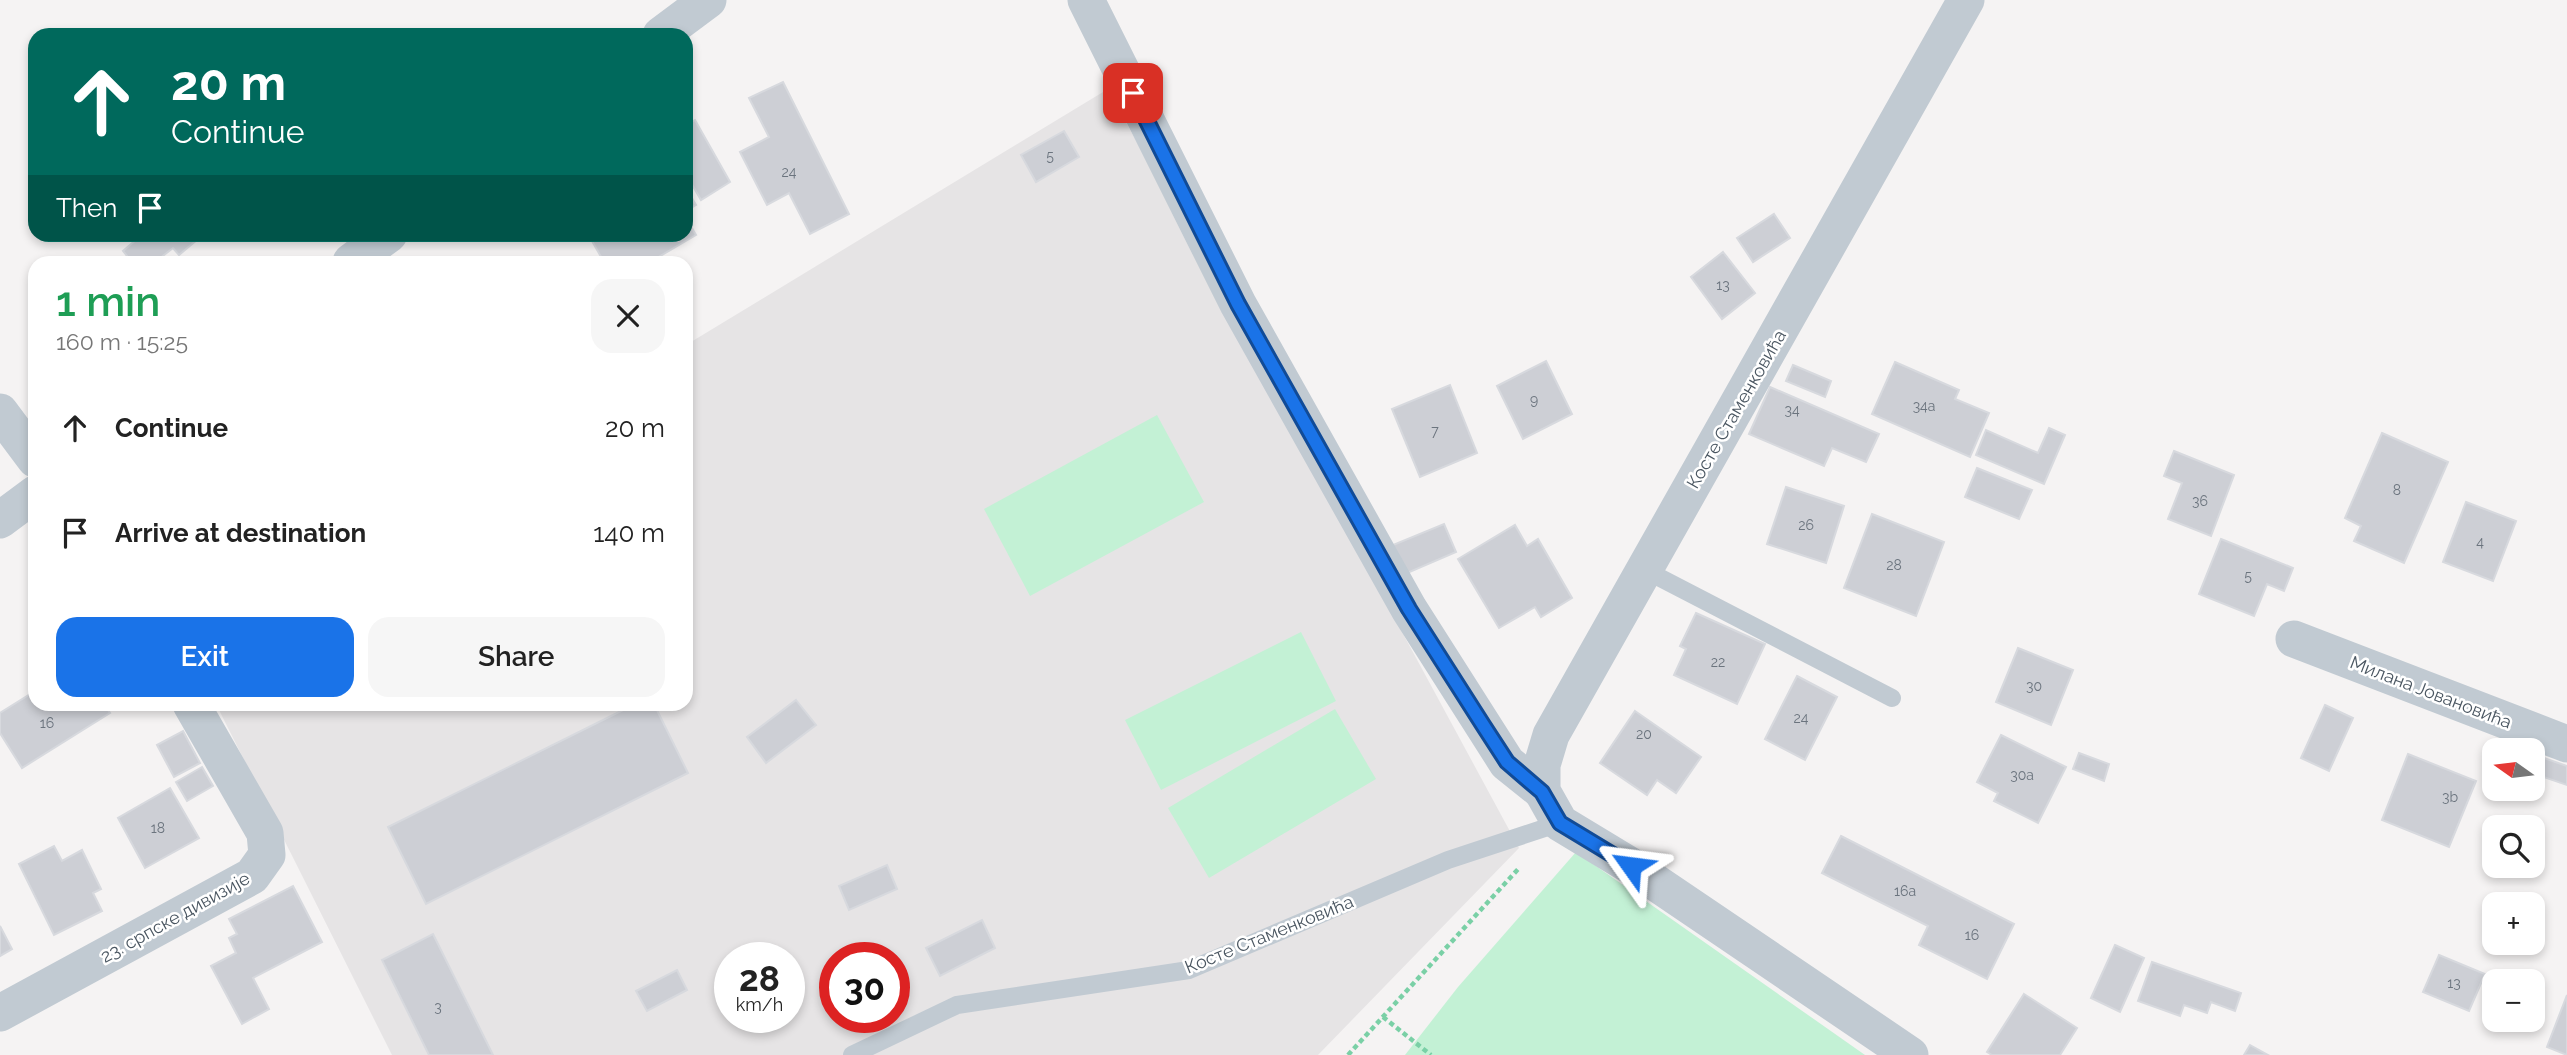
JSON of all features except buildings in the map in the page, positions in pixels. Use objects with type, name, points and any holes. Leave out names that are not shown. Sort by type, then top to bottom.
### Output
[{"type":"street","points":[[670,28],[708,0]]},
{"type":"street","points":[[1086,0],[1238,304],[1409,609],[1507,762],[1542,792],[1560,823],[1631,866],[1910,1055]]},
{"type":"street","name":"Косте Стаменковића","points":[[1542,792],[1542,765],[1551,736],[1966,0]]},
{"type":"street","points":[[359,256],[378,242]]},
{"type":"street","points":[[0,412],[28,450]]},
{"type":"street","points":[[0,520],[28,499]]},
{"type":"street","name":"Милана Јовановића","points":[[2294,639],[2567,744]]},
{"type":"street","name":"23. српске дивизије","points":[[0,1013],[252,876],[267,855],[265,833],[195,711]]},
{"type":"lane","points":[[1645,570],[1892,698]]},
{"type":"lane","name":"Косте Стаменковића","points":[[852,1055],[957,1005],[1189,970],[1448,860],[1560,823]]},
{"type":"path","points":[[1348,1055],[1560,823]]},
{"type":"path","points":[[1383,1017],[1431,1055]]},
{"type":"shaded area","points":[[1108,89],[1519,848],[1318,1055],[392,1055],[220,711],[693,711],[693,341]]},
{"type":"green space","points":[[1157,415],[1204,502],[1030,596],[984,509]]},
{"type":"green space","points":[[1301,632],[1336,701],[1161,790],[1125,720]]},
{"type":"green space","points":[[1335,709],[1376,779],[1209,878],[1168,808]]},
{"type":"green space","points":[[1576,852],[1865,1055],[1405,1055],[1458,987]]},
{"type":"route","points":[[1133,93],[1238,304],[1409,609],[1483,725],[1507,762],[1542,792],[1560,823],[1631,866]]}]
